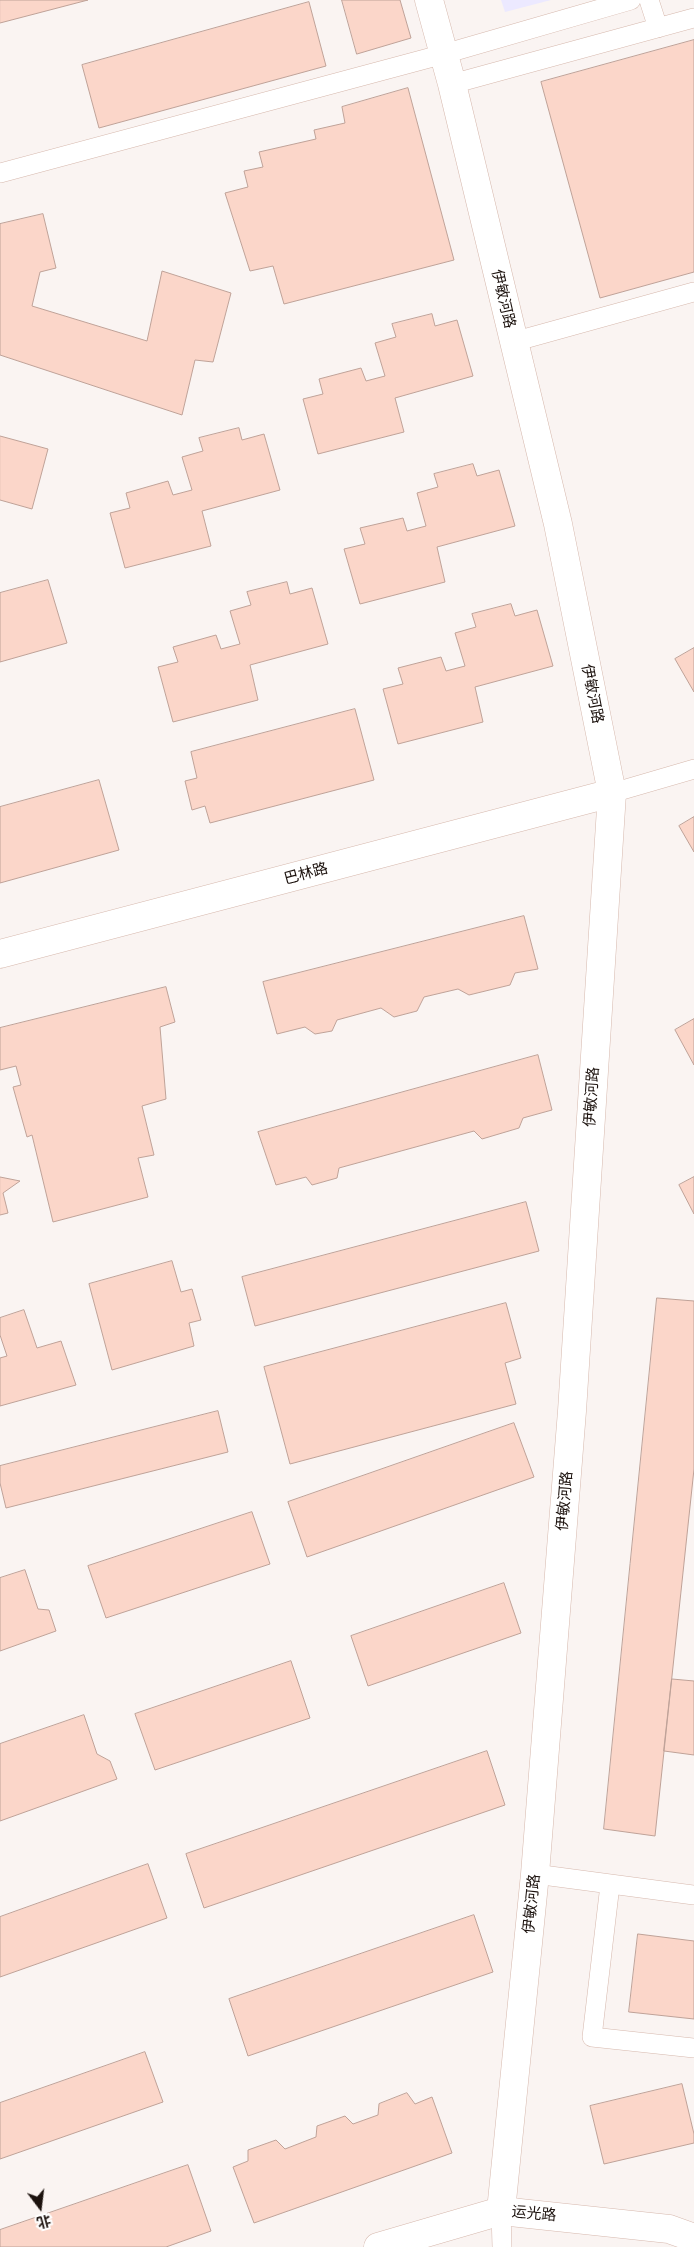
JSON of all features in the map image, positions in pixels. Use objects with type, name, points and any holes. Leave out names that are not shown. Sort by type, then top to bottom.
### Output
[{"type":"street","name":"伊敏河路","points":[[429,0],[452,84],[558,524],[612,793],[572,1410],[535,1874],[501,2211]]},
{"type":"street","name":"巴林路","points":[[0,954],[612,793]]},
{"type":"street","name":"运光路","points":[[378,2247],[501,2211],[669,2230],[694,2238]]},
{"type":"lane","points":[[0,173],[444,54],[632,0]]},
{"type":"lane","points":[[649,0],[658,28]]},
{"type":"lane","points":[[452,84],[694,18]]},
{"type":"lane","points":[[513,342],[694,292]]},
{"type":"lane","points":[[612,793],[694,769]]},
{"type":"lane","points":[[535,1874],[694,1895]]},
{"type":"lane","points":[[610,1885],[592,2037],[694,2048]]},
{"type":"lane","points":[[501,2211],[502,2247]]},
{"type":"shaded area","points":[[501,0],[551,0],[505,12]]},
{"type":"building","points":[[0,0],[88,0],[0,23]]},
{"type":"building","points":[[342,0],[400,0],[411,38],[357,54]]},
{"type":"building","points":[[309,2],[326,66],[99,128],[82,65]]},
{"type":"building","points":[[694,40],[694,272],[600,298],[541,82]]},
{"type":"building","points":[[408,88],[454,260],[284,304],[273,266],[250,271],[225,193],[248,187],[244,171],[263,167],[259,152],[316,139],[314,130],[345,123],[342,107]]},
{"type":"building","points":[[43,214],[56,268],[40,272],[32,306],[147,341],[162,271],[231,293],[213,362],[195,360],[182,415],[0,355],[0,224]]},
{"type":"building","points":[[432,314],[435,326],[457,320],[473,376],[395,398],[404,432],[318,454],[303,399],[323,394],[319,379],[361,368],[366,381],[385,376],[375,343],[396,337],[392,324]]},
{"type":"building","points":[[239,428],[242,440],[264,434],[280,490],[202,511],[211,546],[125,568],[110,513],[130,508],[126,493],[168,481],[173,495],[192,490],[182,457],[203,451],[199,438]]},
{"type":"building","points":[[0,436],[48,449],[32,509],[0,500]]},
{"type":"building","points":[[473,464],[477,476],[499,470],[515,526],[437,547],[445,582],[360,604],[344,549],[365,544],[360,528],[403,518],[407,531],[426,526],[417,493],[438,487],[434,474]]},
{"type":"building","points":[[48,580],[67,643],[0,662],[0,593]]},
{"type":"building","points":[[287,582],[290,594],[312,588],[328,644],[250,665],[258,700],[173,722],[158,667],[178,662],[173,647],[216,635],[221,649],[240,644],[230,611],[251,605],[247,592]]},
{"type":"building","points":[[511,604],[515,616],[537,610],[553,666],[475,687],[483,722],[398,744],[383,689],[403,684],[398,668],[441,657],[446,671],[465,666],[455,633],[476,627],[472,614]]},
{"type":"building","points":[[694,648],[694,692],[675,659]]},
{"type":"building","points":[[355,709],[374,780],[210,823],[205,806],[192,810],[185,781],[197,778],[191,752]]},
{"type":"building","points":[[99,780],[119,850],[0,883],[0,807]]},
{"type":"building","points":[[694,817],[694,852],[679,826]]},
{"type":"building","points":[[524,916],[538,969],[515,973],[510,985],[469,995],[458,989],[424,997],[417,1011],[394,1017],[381,1008],[337,1020],[332,1031],[315,1034],[305,1027],[277,1034],[263,982]]},
{"type":"building","points":[[166,987],[175,1022],[160,1027],[166,1099],[142,1106],[154,1155],[138,1158],[148,1197],[53,1222],[32,1135],[27,1137],[13,1087],[21,1085],[16,1066],[0,1070],[0,1028]]},
{"type":"building","points":[[694,1019],[694,1065],[675,1030]]},
{"type":"building","points":[[538,1055],[552,1110],[523,1118],[519,1128],[482,1139],[474,1131],[339,1168],[337,1178],[312,1185],[306,1177],[276,1185],[258,1132]]},
{"type":"building","points":[[0,1177],[20,1181],[3,1193],[8,1213],[0,1215]]},
{"type":"building","points":[[694,1177],[694,1214],[679,1185]]},
{"type":"building","points":[[526,1202],[539,1251],[255,1326],[242,1277]]},
{"type":"building","points":[[172,1261],[181,1292],[192,1289],[201,1320],[189,1323],[194,1346],[112,1370],[89,1284]]},
{"type":"building","points":[[657,1298],[694,1301],[694,1469],[655,1836],[604,1829]]},
{"type":"building","points":[[506,1303],[521,1358],[505,1363],[516,1404],[290,1464],[264,1367]]},
{"type":"building","points":[[24,1310],[37,1348],[61,1341],[76,1385],[0,1406],[0,1358],[7,1356],[0,1335],[0,1318]]},
{"type":"building","points":[[218,1411],[228,1452],[6,1508],[0,1483],[0,1466]]},
{"type":"building","points":[[514,1423],[534,1477],[307,1557],[288,1502]]},
{"type":"building","points":[[252,1512],[270,1564],[106,1618],[88,1566]]},
{"type":"building","points":[[25,1570],[38,1609],[49,1610],[56,1631],[0,1651],[0,1578]]},
{"type":"building","points":[[504,1583],[521,1633],[368,1686],[351,1636]]},
{"type":"building","points":[[291,1661],[310,1718],[155,1770],[135,1714]]},
{"type":"building","points":[[672,1679],[694,1681],[694,1755],[664,1751]]},
{"type":"building","points":[[84,1715],[97,1754],[110,1761],[117,1779],[0,1821],[0,1744]]},
{"type":"building","points":[[487,1751],[505,1805],[204,1908],[186,1854]]},
{"type":"building","points":[[148,1864],[167,1918],[0,1977],[0,1917]]},
{"type":"building","points":[[474,1915],[493,1972],[248,2056],[229,1999]]},
{"type":"building","points":[[638,1934],[694,1941],[694,2019],[629,2012]]},
{"type":"building","points":[[145,2052],[163,2102],[0,2159],[0,2103]]},
{"type":"building","points":[[682,2084],[694,2134],[694,2143],[604,2164],[590,2106]]},
{"type":"building","points":[[407,2093],[415,2104],[432,2097],[452,2153],[254,2223],[233,2167],[248,2161],[248,2150],[276,2140],[285,2149],[316,2137],[317,2126],[345,2116],[353,2124],[378,2115],[379,2104]]},
{"type":"building","points":[[188,2165],[211,2231],[166,2247],[0,2247],[0,2230]]}]
